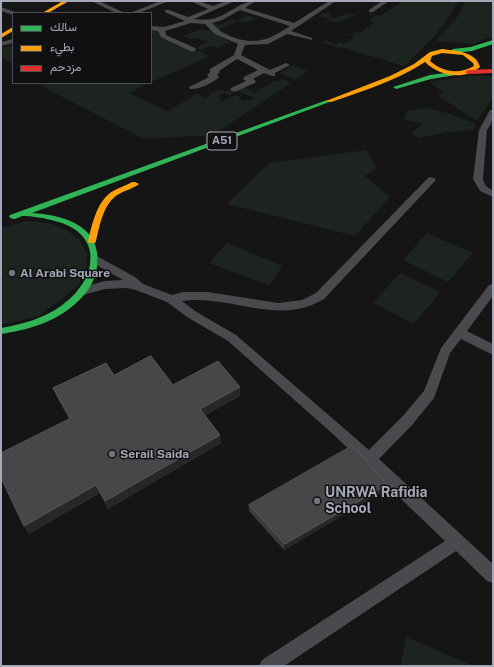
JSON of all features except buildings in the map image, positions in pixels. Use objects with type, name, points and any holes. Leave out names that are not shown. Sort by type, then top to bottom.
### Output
[{"type":"main road","points":[[46,12],[67,1]]},
{"type":"main road","points":[[1,37],[12,30]]},
{"type":"main road","points":[[1,37],[12,42]]},
{"type":"main road","name":"A51","points":[[92,241],[81,231],[53,217],[33,215],[10,218],[397,76],[413,68],[435,52],[472,49],[493,42]]},
{"type":"main road","name":"A51","points":[[450,51],[482,57]]},
{"type":"main road","points":[[468,72],[476,67],[482,57],[493,66]]},
{"type":"main road","points":[[427,58],[427,61],[433,68],[454,74]]},
{"type":"main road","points":[[293,124],[382,92],[430,77],[468,72],[493,71]]},
{"type":"main road","points":[[1,331],[16,329],[43,320],[66,307],[83,291],[90,280],[94,269],[95,259],[92,241],[99,219],[110,198],[122,190],[143,181]]},
{"type":"street","points":[[94,1],[120,12]]},
{"type":"street","points":[[136,12],[166,1]]},
{"type":"street","points":[[193,1],[214,9]]},
{"type":"street","points":[[152,28],[161,29],[189,21],[232,1]]},
{"type":"street","points":[[167,11],[189,21],[207,22],[220,19],[253,1]]},
{"type":"street","points":[[207,22],[217,33],[242,43],[265,43],[272,41],[333,1]]},
{"type":"street","points":[[371,11],[386,1]]},
{"type":"street","points":[[239,8],[295,26]]},
{"type":"street","points":[[1,9],[12,13]]},
{"type":"street","points":[[161,29],[163,36],[192,50]]},
{"type":"street","points":[[286,32],[310,39]]},
{"type":"street","points":[[1,45],[12,42]]},
{"type":"street","points":[[193,87],[204,84],[215,77],[211,76],[216,72],[213,71],[237,56],[242,43]]},
{"type":"street","points":[[237,56],[250,64],[269,72]]},
{"type":"street","points":[[234,90],[252,81],[247,78],[269,72],[286,65]]},
{"type":"street","points":[[493,112],[482,130],[478,180],[479,185],[482,188],[493,194]]},
{"type":"street","points":[[171,299],[186,296],[204,296],[282,307],[312,301],[320,296],[432,180]]},
{"type":"street","points":[[95,259],[131,280],[138,286]]},
{"type":"street","points":[[83,291],[105,285],[127,284],[138,286],[171,299],[190,314],[232,338],[339,430],[493,575]]},
{"type":"street","points":[[369,459],[407,421],[429,394],[442,358],[459,332],[493,288]]},
{"type":"street","points":[[459,332],[493,350]]},
{"type":"street","points":[[268,666],[457,542]]},
{"type":"shaded area","points":[[403,1],[458,1],[434,36],[404,66],[323,43],[326,40],[336,45],[340,42],[345,44],[354,37],[330,30],[351,35],[356,31],[360,33],[374,22],[370,20],[375,16],[367,14],[370,13],[380,16]]},
{"type":"shaded area","points":[[465,1],[493,1],[493,36],[473,44],[435,41],[459,15]]},
{"type":"shaded area","points":[[357,12],[359,13],[338,22],[330,21],[324,23],[330,19],[319,16],[323,13],[331,13],[328,16],[336,18],[349,13],[355,14]]},
{"type":"shaded area","points":[[247,15],[263,21],[255,19],[245,23],[237,21]]},
{"type":"shaded area","points":[[232,19],[237,21],[217,31],[212,22],[220,25]]},
{"type":"shaded area","points":[[201,29],[205,31],[211,29],[229,42],[218,48],[211,46],[201,50],[196,48],[208,42],[197,38],[192,39],[183,36]]},
{"type":"shaded area","points":[[154,30],[210,56],[152,82],[152,31]]},
{"type":"shaded area","points":[[12,45],[12,63],[1,56],[1,48]]},
{"type":"shaded area","points":[[292,66],[308,71],[295,80],[280,73]]},
{"type":"shaded area","points":[[469,76],[493,76],[493,97],[477,121],[437,95],[445,93],[429,82]]},
{"type":"shaded area","points":[[282,79],[291,83],[210,137],[195,136],[144,139],[49,90],[40,84],[148,84],[128,93],[168,111],[197,94],[205,98],[211,95],[208,94],[217,90],[226,92],[229,90],[233,93],[229,95],[224,93],[218,96],[221,98],[219,100],[222,102],[236,96],[241,96],[238,99],[244,101],[251,101],[255,98],[237,91],[243,87],[255,93],[261,88],[273,83],[271,82],[276,82]]},
{"type":"shaded area","points":[[427,108],[475,123],[474,130],[447,132],[419,138],[412,133],[423,124],[403,119],[408,111]]},
{"type":"shaded area","points":[[366,150],[377,168],[365,176],[390,197],[355,236],[227,204],[269,163]]},
{"type":"shaded area","points":[[27,221],[49,223],[67,230],[80,240],[87,254],[86,270],[77,287],[39,316],[1,325],[1,228]]},
{"type":"shaded area","points":[[427,233],[473,253],[448,282],[403,260]]},
{"type":"shaded area","points":[[227,243],[283,266],[269,285],[209,263]]},
{"type":"shaded area","points":[[400,273],[440,292],[414,324],[373,303]]},
{"type":"shaded area","points":[[406,637],[474,666],[401,666]]},
{"type":"traffic: fast","points":[[453,51],[472,49],[493,42]]},
{"type":"traffic: fast","points":[[396,87],[430,77],[454,74]]},
{"type":"traffic: fast","points":[[13,217],[329,101]]},
{"type":"traffic: fast","points":[[1,331],[38,322],[63,309],[85,288],[93,270],[93,246],[83,232],[60,220],[42,216],[25,215]]},
{"type":"traffic: slow","points":[[46,12],[67,1]]},
{"type":"traffic: slow","points":[[1,36],[12,30]]},
{"type":"traffic: slow","points":[[442,51],[465,54],[476,62],[477,67],[458,74],[444,72],[432,66],[427,61],[429,56],[434,52],[442,51]]},
{"type":"traffic: slow","points":[[329,101],[392,78],[427,58]]},
{"type":"traffic: slow","points":[[92,241],[98,218],[106,201],[115,193],[135,184]]},
{"type":"traffic: jam","points":[[468,72],[493,71]]},
{"type":"place","name":"Al Arabi Square","points":[[12,273]]},
{"type":"place","name":"Serail Saida","points":[[112,454]]},
{"type":"place","name":"UNRWA Rafidia School","points":[[317,501]]}]
